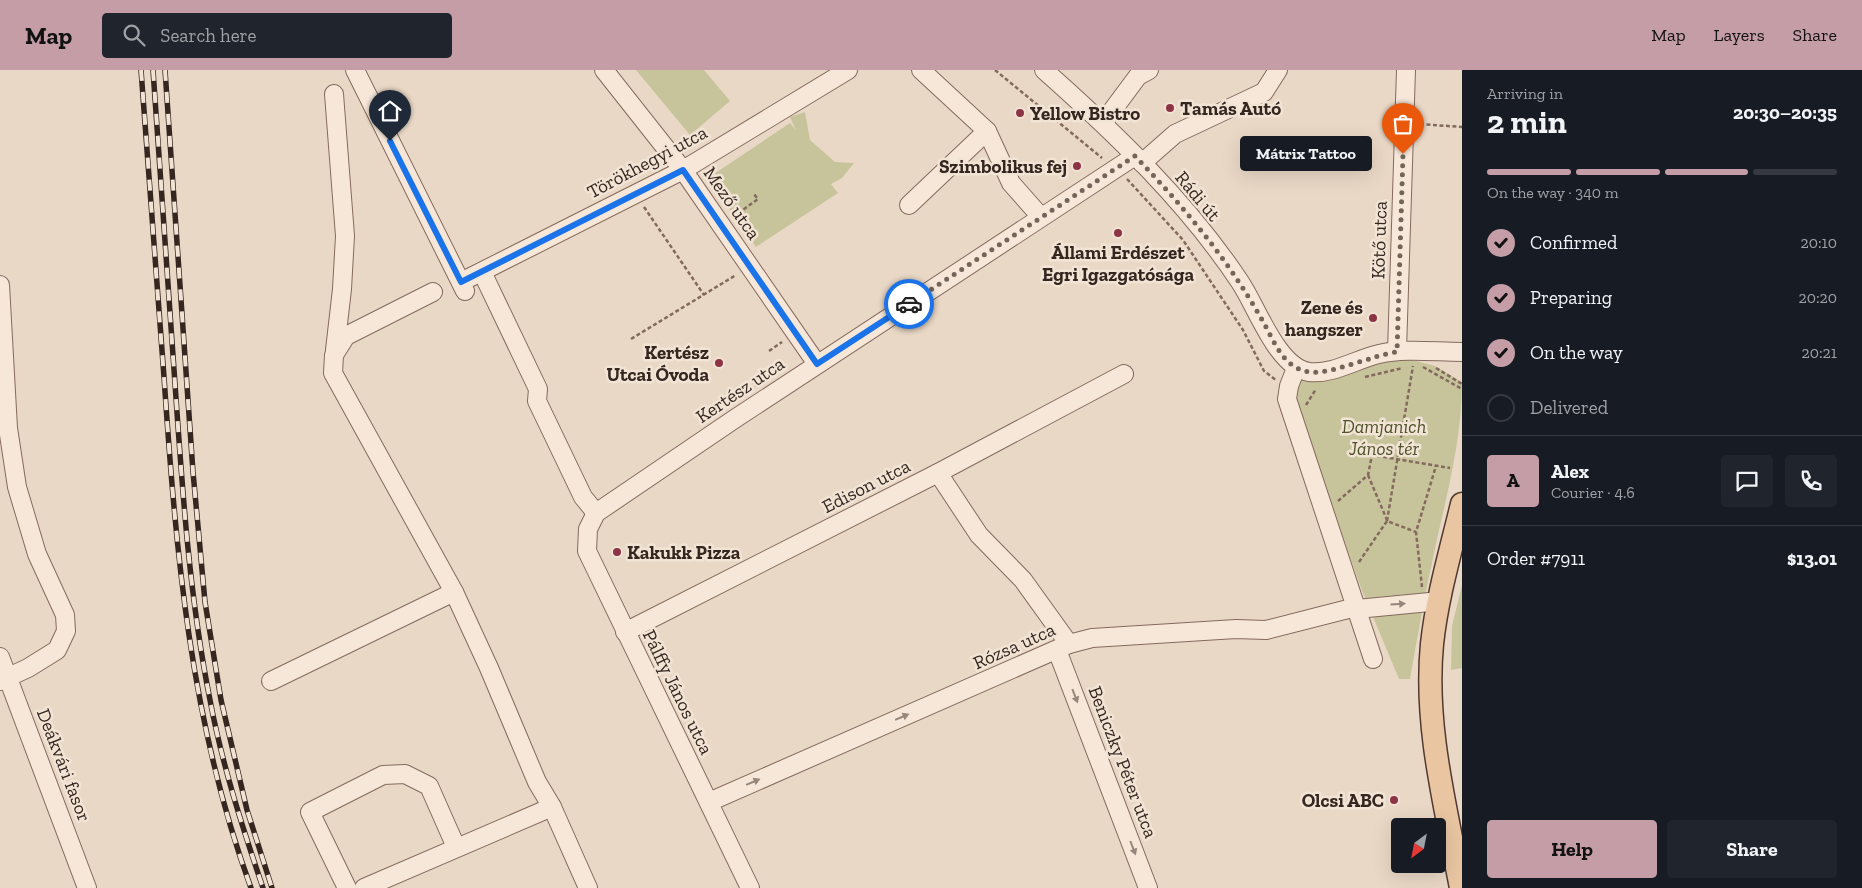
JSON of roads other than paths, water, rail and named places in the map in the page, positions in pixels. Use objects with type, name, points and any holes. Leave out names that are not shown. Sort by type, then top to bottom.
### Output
[{"type":"main road","points":[[1461,888],[1440,777],[1431,708],[1431,596],[1462,504]]},
{"type":"street","name":"Törökhegyi utca","points":[[355,70],[463,287],[482,272],[683,170],[848,70]]},
{"type":"street","name":"Mező utca","points":[[604,70],[683,170],[817,364]]},
{"type":"street","points":[[921,70],[992,138],[1002,167],[1011,183],[1041,217]]},
{"type":"street","name":"Rádi út","points":[[1044,70],[1103,123],[1178,203],[1227,265],[1253,304],[1280,353],[1286,361],[1296,368]]},
{"type":"street","points":[[1103,123],[1129,86],[1138,76],[1148,70]]},
{"type":"street","name":"Kertész utca","points":[[596,513],[817,364],[1041,217],[1138,160],[1175,134],[1264,92],[1278,70]]},
{"type":"street","name":"Kötő utca","points":[[1397,352],[1406,70]]},
{"type":"street","points":[[334,94],[345,236],[342,289],[333,373],[454,592],[490,668],[537,782],[552,807],[588,888]]},
{"type":"street","points":[[909,205],[987,132]]},
{"type":"street","points":[[482,272],[538,389],[537,401],[583,497],[596,513]]},
{"type":"street","points":[[0,285],[8,428],[17,487],[37,554],[65,615],[66,632],[57,650],[4,679]]},
{"type":"street","points":[[334,355],[346,336],[433,292]]},
{"type":"street","points":[[1373,659],[1287,399],[1289,386],[1296,368],[1309,372],[1323,372],[1378,354],[1397,352],[1462,352]]},
{"type":"street","name":"Edison utca","points":[[625,632],[938,472],[1124,374]]},
{"type":"street","name":"Beniczky Péter utca","points":[[938,472],[978,535],[1023,580],[1063,647],[1148,888]]},
{"type":"street","name":"Pálffy János utca","points":[[596,513],[588,529],[587,551],[750,888]]},
{"type":"street","points":[[271,681],[454,592]]},
{"type":"street","points":[[1357,608],[1431,596]]},
{"type":"street","name":"Rózsa utca","points":[[709,802],[1063,647],[1092,638],[1236,629],[1266,630],[1357,608]]},
{"type":"street","name":"Deákvári fasor","points":[[0,657],[4,679],[88,888]]},
{"type":"street","points":[[347,888],[310,812],[383,775],[405,774],[429,786],[456,847]]},
{"type":"street","points":[[364,888],[394,882],[456,847],[552,807]]},
{"type":"railway","points":[[141,70],[174,508],[189,636],[213,762],[230,825],[251,888]]},
{"type":"railway","points":[[153,70],[181,474],[197,625],[220,748],[263,888]]},
{"type":"railway","points":[[165,70],[193,472],[205,602],[221,700],[247,810],[272,888]]},
{"type":"place","name":"Tamás Autó","points":[[1170,108]]},
{"type":"place","name":"Yellow Bistro","points":[[1020,113]]},
{"type":"place","name":"Mátrix Tattoo","points":[[1403,154]]},
{"type":"place","name":"Szimbolikus fej","points":[[1077,166]]},
{"type":"place","name":"Állami Erdészet Egri Igazgatósága","points":[[1118,233]]},
{"type":"place","name":"Zene és hangszer","points":[[1373,318]]},
{"type":"place","name":"Kertész Utcai Óvoda","points":[[719,363]]},
{"type":"place","name":"Kakukk Pizza","points":[[617,552]]},
{"type":"place","name":"Olcsi ABC","points":[[1394,800]]},
{"type":"park label","name":"Damjanich János tér","points":[[1384,437]]}]
